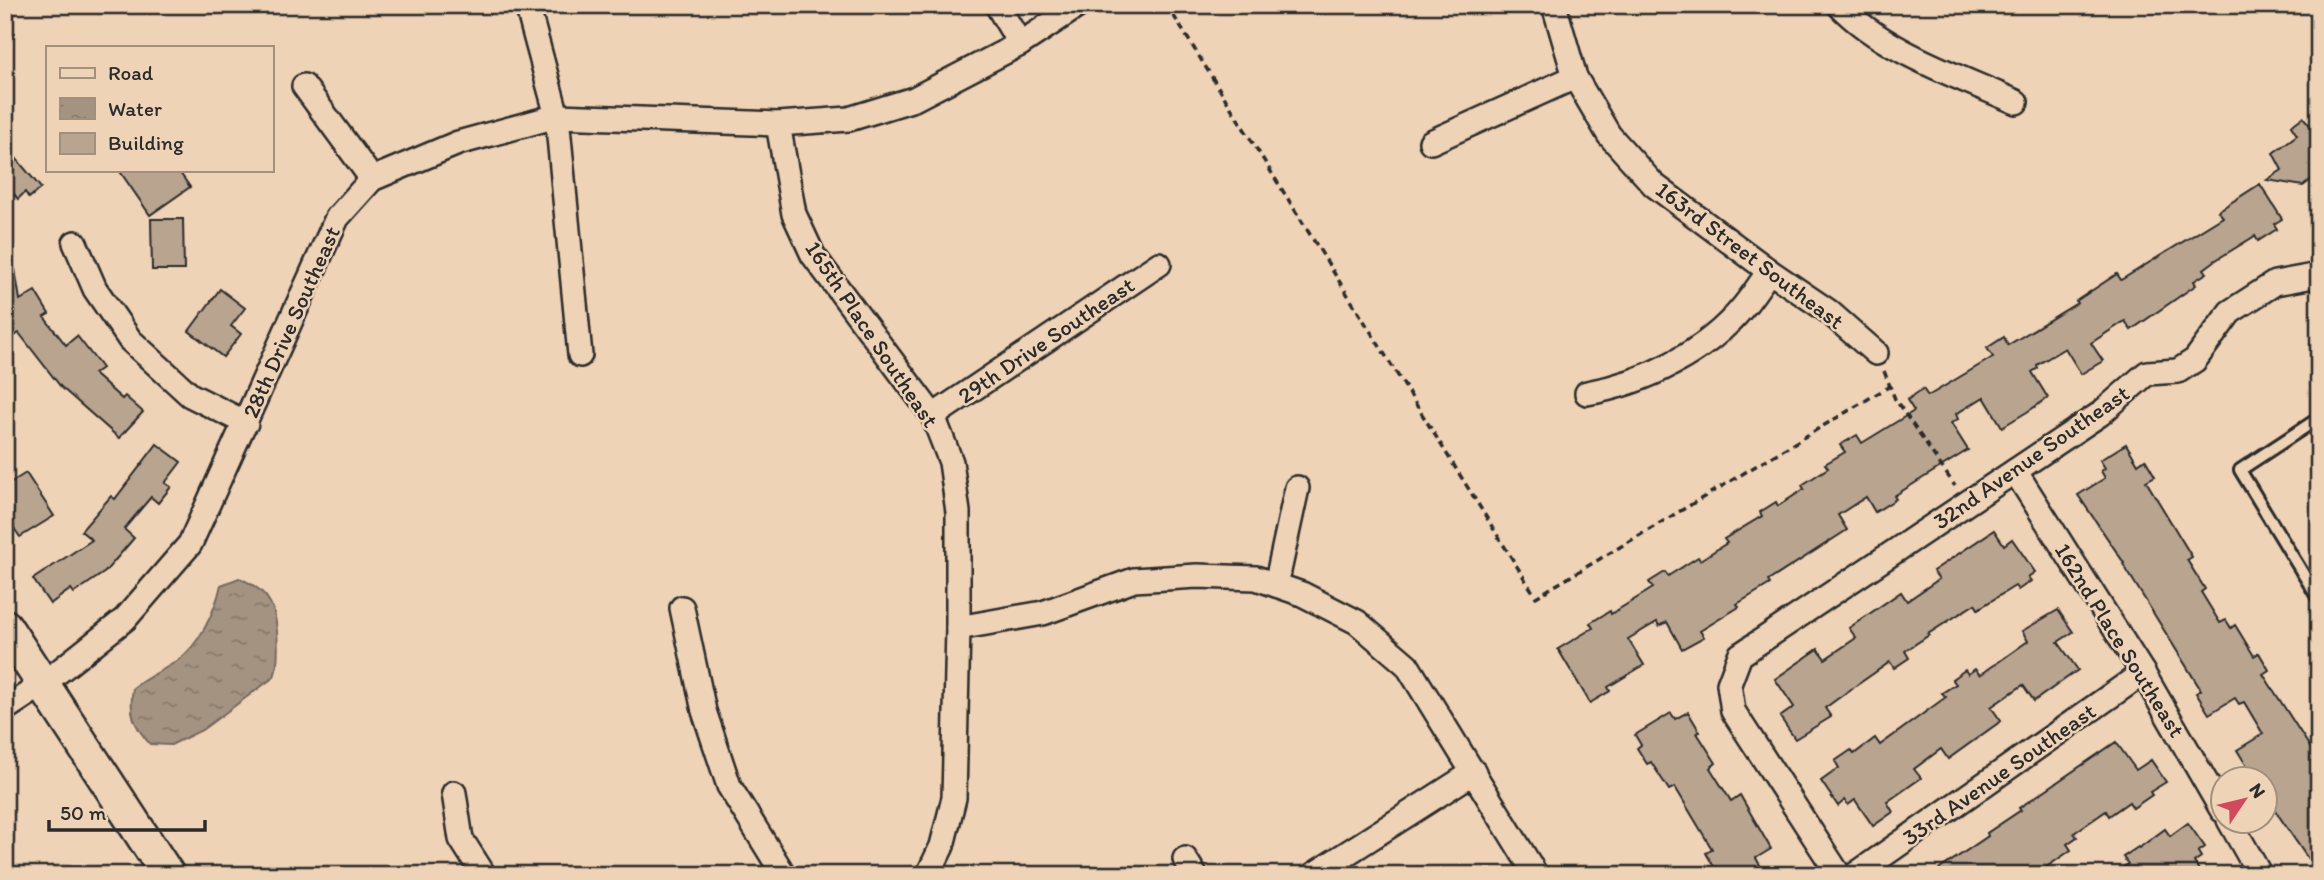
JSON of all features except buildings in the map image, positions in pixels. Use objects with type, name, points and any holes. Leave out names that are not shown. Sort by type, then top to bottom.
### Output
[{"type":"street","points":[[527,5],[557,116],[580,355]]},
{"type":"street","points":[[996,5],[1020,44]]},
{"type":"street","name":"28th Drive Southeast","points":[[5,709],[43,684],[125,619],[190,544],[337,218],[372,179],[458,143],[557,116],[778,124],[849,119],[914,99],[1020,44],[1079,5]]},
{"type":"street","name":"163rd Street Southeast","points":[[1554,5],[1575,77],[1609,135],[1654,185],[1769,271],[1828,311],[1877,353]]},
{"type":"street","points":[[1839,5],[1854,21],[1890,45],[2016,103]]},
{"type":"street","points":[[1431,142],[1575,77]]},
{"type":"street","points":[[303,86],[372,179]]},
{"type":"street","name":"165th Place Southeast","points":[[778,124],[794,214],[813,255],[933,416],[951,462],[958,512],[954,798],[942,846],[928,875]]},
{"type":"street","points":[[75,243],[95,289],[130,340],[190,395],[246,423]]},
{"type":"street","name":"29th Drive Southeast","points":[[933,416],[1159,264]]},
{"type":"street","points":[[1587,393],[1616,388],[1670,365],[1714,336],[1743,308],[1769,271]]},
{"type":"street","name":"32nd Avenue Southeast","points":[[1839,875],[1733,712],[1729,684],[1740,655],[2100,414],[2147,373],[2178,371],[2195,360],[2230,312],[2275,283],[2319,275]]},
{"type":"street","name":"162nd Place Southeast","points":[[2015,471],[2143,673],[2208,786]]},
{"type":"street","points":[[1276,585],[1297,488]]},
{"type":"street","points":[[958,628],[1043,613],[1134,580],[1209,576],[1256,578],[1302,594],[1357,622],[1406,664],[1536,875]]},
{"type":"street","points":[[682,608],[704,712],[729,786],[784,875]]},
{"type":"street","points":[[5,626],[168,875]]},
{"type":"street","name":"33rd Avenue Southeast","points":[[1855,875],[2143,673]]},
{"type":"street","points":[[1313,875],[1474,772]]},
{"type":"street","points":[[454,793],[461,839],[484,875]]},
{"type":"street","points":[[2236,834],[2260,875]]},
{"type":"lane","points":[[2319,418],[2240,470],[2319,600]]},
{"type":"path","points":[[1167,5],[1536,597],[1890,386]]},
{"type":"path","points":[[1877,353],[1895,399],[1966,503]]},
{"type":"water","points":[[239,578],[260,590],[272,608],[278,639],[274,677],[202,730],[171,745],[150,744],[134,718],[133,688],[177,661],[193,646],[215,606],[221,585]]}]
